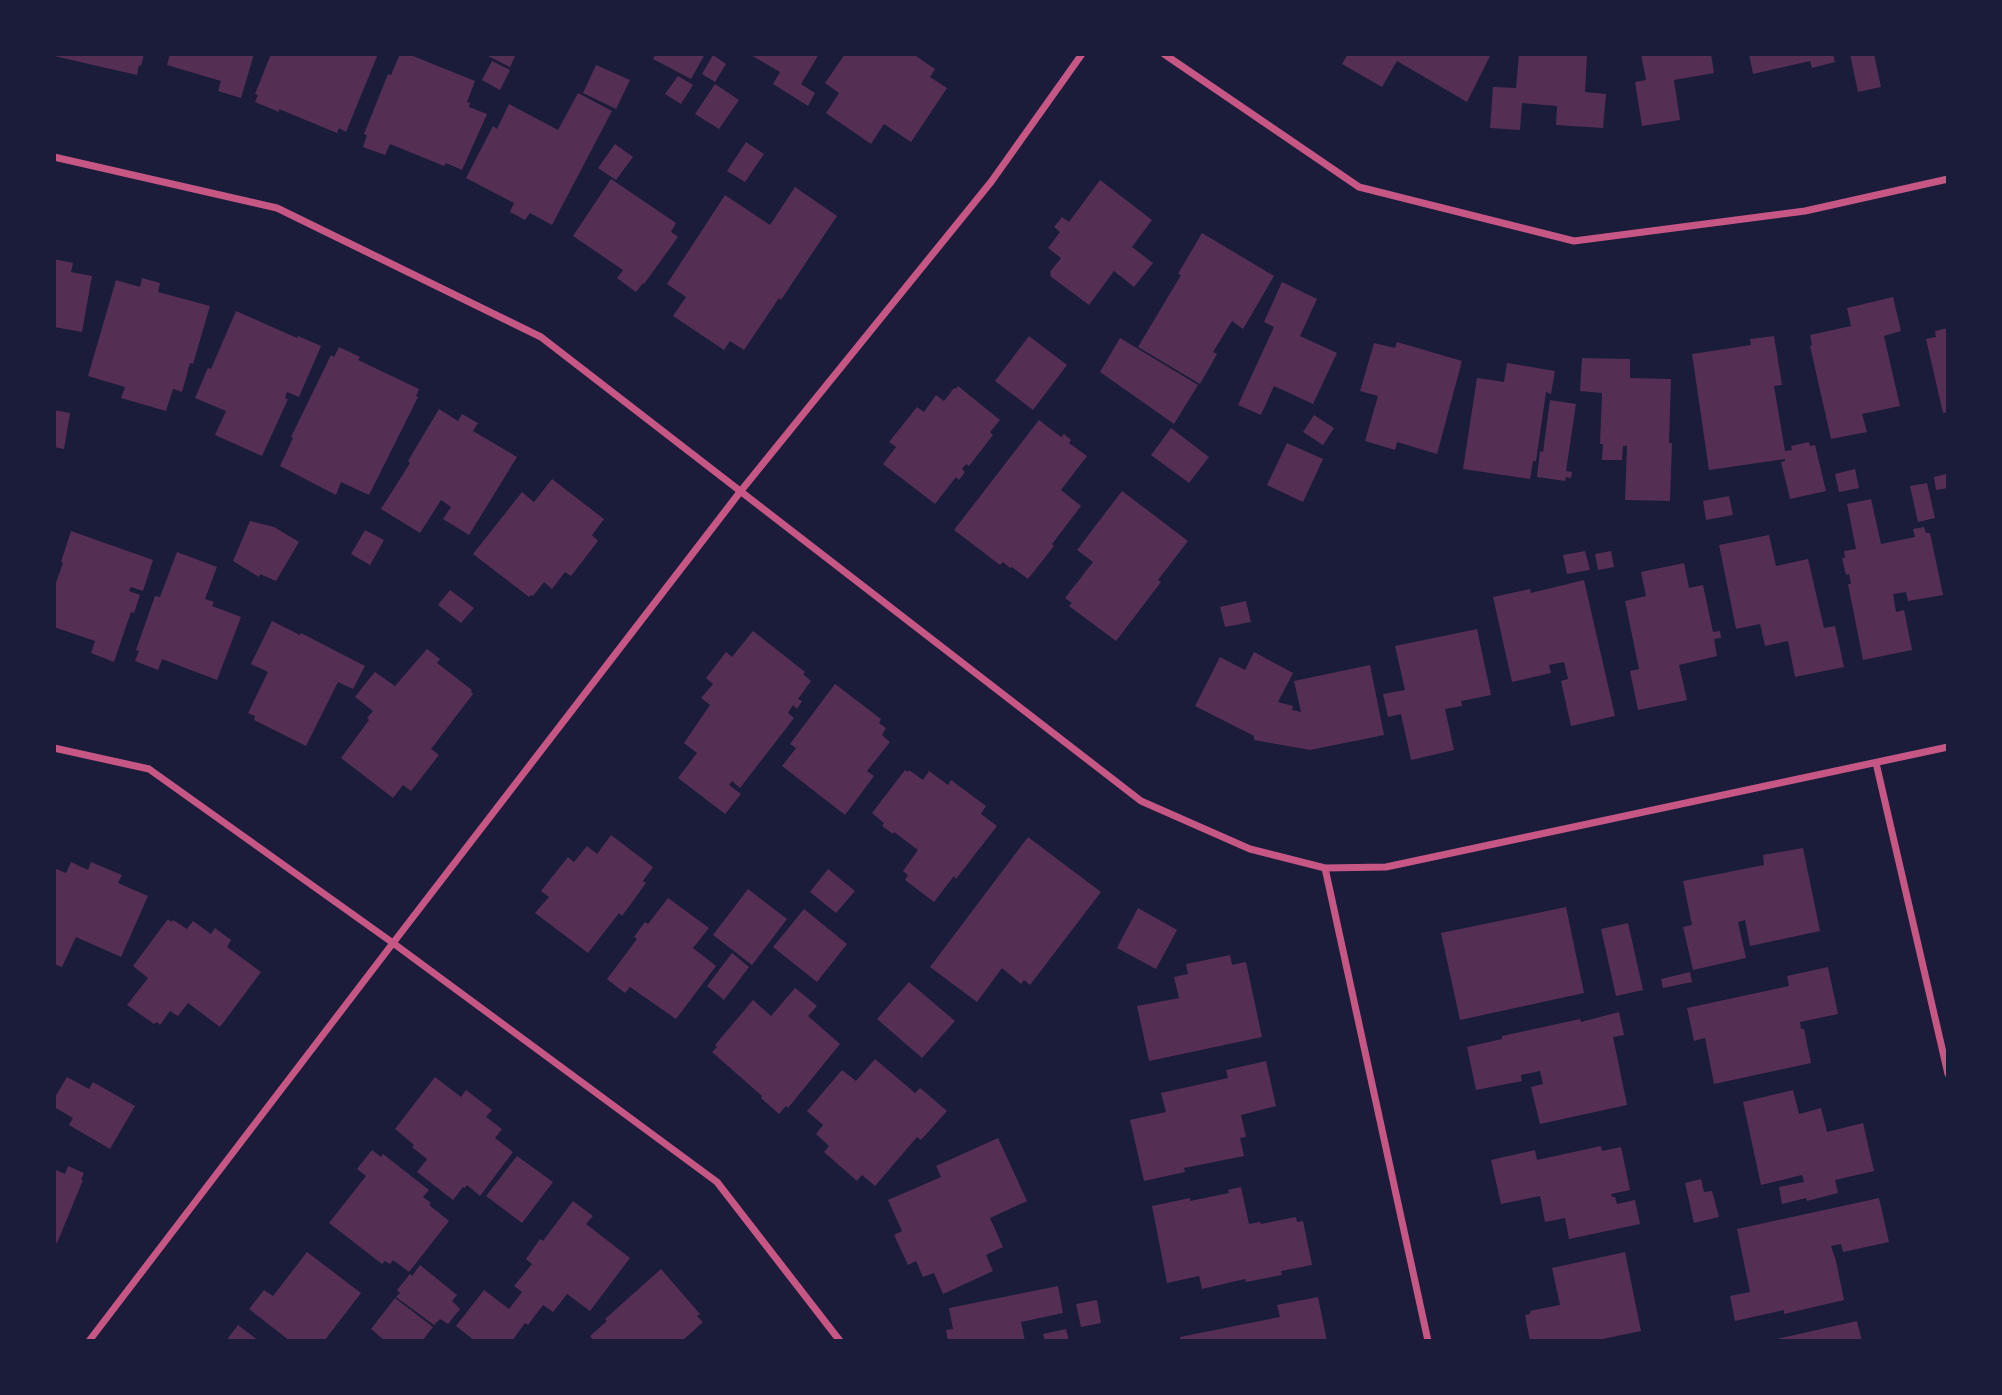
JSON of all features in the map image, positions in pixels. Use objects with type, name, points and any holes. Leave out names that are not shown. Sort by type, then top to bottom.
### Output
[{"type":"street","points":[[89,1341],[740,492],[991,182],[1082,54]]},
{"type":"street","points":[[1164,54],[1359,187],[1574,241],[1805,211],[1948,179]]},
{"type":"street","points":[[54,157],[277,208],[541,337],[1141,801],[1250,849],[1325,868],[1386,867],[1948,747]]},
{"type":"street","points":[[54,748],[149,769],[393,943],[717,1182],[840,1341]]},
{"type":"street","points":[[1876,763],[1948,1074]]},
{"type":"street","points":[[1325,868],[1428,1341]]},
{"type":"building","points":[[54,54],[144,54],[137,75]]},
{"type":"building","points":[[170,54],[254,54],[241,98],[218,91],[221,81],[167,65]]},
{"type":"building","points":[[271,54],[378,54],[346,132],[339,128],[337,133],[255,102],[258,95],[255,94]]},
{"type":"building","points":[[400,54],[408,54],[475,81],[467,102],[470,103],[469,107],[487,114],[462,170],[446,163],[444,166],[390,144],[385,155],[363,147],[367,135],[364,134],[388,74],[391,75]]},
{"type":"building","points":[[484,54],[516,54],[510,67]]},
{"type":"building","points":[[656,54],[705,54],[691,79],[653,59]]},
{"type":"building","points":[[749,54],[819,54],[801,84],[815,93],[808,106],[773,84],[780,72]]},
{"type":"building","points":[[845,54],[913,54],[935,69],[930,77],[947,88],[911,142],[884,124],[871,144],[826,113],[839,93],[825,83]]},
{"type":"building","points":[[1348,54],[1491,54],[1467,102],[1397,61],[1382,87],[1342,64]]},
{"type":"building","points":[[1519,54],[1587,54],[1585,92],[1606,94],[1603,128],[1556,125],[1557,106],[1522,103],[1520,130],[1490,128],[1493,87],[1516,88]]},
{"type":"building","points":[[1641,54],[1711,54],[1714,73],[1674,80],[1680,120],[1642,126],[1635,82],[1646,80]]},
{"type":"building","points":[[1749,54],[1833,54],[1835,62],[1812,68],[1810,61],[1753,74]]},
{"type":"building","points":[[1850,54],[1874,54],[1881,87],[1858,92]]},
{"type":"building","points":[[713,55],[726,64],[715,82],[702,74]]},
{"type":"building","points":[[492,61],[510,70],[500,90],[482,80]]},
{"type":"building","points":[[596,65],[630,80],[616,109],[583,93]]},
{"type":"building","points":[[678,76],[693,85],[681,104],[665,94]]},
{"type":"building","points":[[715,84],[739,100],[719,129],[695,114]]},
{"type":"building","points":[[578,93],[612,111],[552,225],[530,213],[525,220],[510,212],[514,203],[466,178],[493,126],[497,129],[509,104],[558,130]]},
{"type":"building","points":[[746,142],[764,154],[745,182],[727,171]]},
{"type":"building","points":[[615,144],[633,157],[616,180],[598,168]]},
{"type":"building","points":[[611,179],[676,223],[671,232],[678,237],[636,292],[617,278],[623,270],[573,236]]},
{"type":"building","points":[[1100,180],[1152,220],[1132,247],[1153,263],[1134,287],[1114,271],[1089,305],[1050,276],[1061,258],[1048,248],[1060,232],[1054,227],[1062,217],[1069,222]]},
{"type":"building","points":[[795,187],[837,216],[744,350],[730,341],[724,350],[673,316],[686,297],[667,284],[725,195],[770,225]]},
{"type":"building","points":[[1202,233],[1274,276],[1243,329],[1232,321],[1213,352],[1217,354],[1200,384],[1138,347],[1181,275],[1178,274]]},
{"type":"building","points":[[54,259],[73,263],[71,272],[92,276],[82,332],[54,327]]},
{"type":"building","points":[[142,278],[160,283],[158,292],[210,306],[182,392],[173,389],[166,411],[121,398],[125,387],[88,376],[116,280],[140,287]]},
{"type":"building","points":[[1282,282],[1317,299],[1300,336],[1337,353],[1313,404],[1274,386],[1261,415],[1238,405],[1274,327],[1264,322]]},
{"type":"building","points":[[1893,297],[1901,331],[1884,336],[1900,406],[1862,414],[1867,432],[1831,439],[1810,346],[1810,335],[1851,326],[1847,308]]},
{"type":"building","points":[[236,311],[321,346],[299,397],[287,392],[285,398],[288,399],[262,456],[215,435],[226,411],[195,398],[208,368],[211,369]]},
{"type":"building","points":[[1948,328],[1948,412],[1943,413],[1926,339],[1936,337],[1935,331]]},
{"type":"building","points":[[1029,336],[1067,365],[1033,410],[995,381]]},
{"type":"building","points":[[1774,336],[1782,385],[1774,386],[1785,451],[1792,450],[1791,446],[1809,442],[1810,446],[1815,445],[1826,491],[1790,499],[1781,462],[1785,459],[1709,470],[1692,354],[1751,345],[1750,339]]},
{"type":"building","points":[[1120,338],[1198,385],[1174,424],[1100,372]]},
{"type":"building","points":[[1397,342],[1462,361],[1437,454],[1397,442],[1395,450],[1365,441],[1378,396],[1360,391],[1374,343],[1395,348]]},
{"type":"building","points":[[339,347],[360,357],[358,360],[419,389],[416,396],[418,397],[369,495],[341,482],[336,495],[280,466],[293,438],[291,437],[331,355],[334,357]]},
{"type":"building","points":[[1582,358],[1630,359],[1630,378],[1671,379],[1670,501],[1625,500],[1627,446],[1623,446],[1622,460],[1602,460],[1602,393],[1580,391]]},
{"type":"building","points":[[1507,363],[1555,371],[1551,394],[1546,392],[1536,461],[1533,461],[1530,479],[1463,469],[1477,378],[1504,382]]},
{"type":"building","points":[[958,386],[1000,420],[990,432],[993,435],[969,466],[966,464],[962,469],[965,472],[959,480],[956,477],[935,504],[883,464],[896,447],[889,442],[917,407],[924,412],[936,395],[944,401]]},
{"type":"building","points":[[1550,400],[1576,404],[1566,471],[1572,472],[1571,478],[1566,477],[1565,481],[1537,477]]},
{"type":"building","points":[[439,409],[458,421],[462,414],[478,423],[473,431],[517,457],[469,535],[443,519],[451,507],[441,500],[420,533],[381,509]]},
{"type":"building","points":[[54,410],[70,413],[64,449],[54,447]]},
{"type":"building","points":[[1314,415],[1334,428],[1323,445],[1303,432]]},
{"type":"building","points":[[1039,420],[1061,437],[1064,434],[1071,440],[1069,443],[1087,456],[1061,490],[1081,506],[1028,579],[1003,562],[1000,565],[954,530]]},
{"type":"building","points":[[1171,428],[1209,457],[1189,483],[1151,455]]},
{"type":"building","points":[[1287,443],[1323,459],[1303,502],[1267,485]]},
{"type":"building","points":[[1855,469],[1859,488],[1839,492],[1835,474]]},
{"type":"building","points":[[1946,474],[1948,488],[1936,490],[1934,477]]},
{"type":"building","points":[[552,479],[604,519],[592,535],[598,541],[571,576],[565,572],[552,589],[544,582],[533,596],[529,597],[473,554],[522,492],[534,502]]},
{"type":"building","points":[[1927,483],[1935,518],[1918,522],[1910,486]]},
{"type":"building","points":[[1122,491],[1188,541],[1116,641],[1069,606],[1072,603],[1065,598],[1093,562],[1077,550]]},
{"type":"building","points":[[1729,496],[1733,515],[1706,520],[1703,501]]},
{"type":"building","points":[[1871,499],[1881,544],[1915,537],[1913,529],[1924,527],[1926,533],[1930,533],[1943,595],[1908,601],[1906,592],[1893,594],[1896,612],[1904,610],[1912,650],[1863,660],[1848,584],[1851,584],[1849,574],[1846,575],[1842,558],[1845,558],[1844,551],[1856,549],[1847,504]]},
{"type":"building","points":[[250,521],[274,527],[299,542],[276,581],[260,574],[259,577],[233,561]]},
{"type":"building","points":[[365,530],[384,540],[370,565],[351,554]]},
{"type":"building","points":[[71,531],[153,560],[143,591],[131,587],[129,591],[140,595],[134,613],[131,612],[114,662],[91,653],[95,641],[54,627],[54,588]]},
{"type":"building","points":[[1769,535],[1776,566],[1808,559],[1824,628],[1835,626],[1844,667],[1795,677],[1788,641],[1765,646],[1760,624],[1736,629],[1719,545]]},
{"type":"building","points":[[1585,551],[1590,570],[1567,574],[1563,555]]},
{"type":"building","points":[[1611,551],[1614,567],[1598,570],[1595,554]]},
{"type":"building","points":[[177,552],[217,567],[205,599],[214,602],[212,606],[241,617],[217,680],[162,659],[158,670],[135,661],[139,651],[136,650],[155,596],[160,597]]},
{"type":"building","points":[[1684,563],[1689,588],[1703,585],[1713,632],[1720,631],[1721,638],[1714,639],[1717,656],[1679,665],[1687,700],[1638,710],[1630,671],[1639,669],[1625,601],[1646,596],[1641,572]]},
{"type":"building","points":[[1584,580],[1615,716],[1571,726],[1561,681],[1568,679],[1564,662],[1549,665],[1551,673],[1512,682],[1493,597],[1530,589],[1531,593]]},
{"type":"building","points":[[450,590],[474,608],[461,623],[438,605]]},
{"type":"building","points":[[1246,601],[1251,622],[1225,627],[1220,607]]},
{"type":"building","points":[[272,621],[365,666],[353,689],[338,682],[306,746],[254,720],[255,716],[248,713],[268,672],[251,664]]},
{"type":"building","points":[[1477,629],[1491,695],[1461,701],[1462,706],[1445,709],[1454,750],[1411,760],[1401,714],[1388,717],[1383,694],[1405,690],[1395,646]]},
{"type":"building","points":[[753,631],[805,672],[803,674],[811,681],[798,699],[802,701],[797,709],[793,705],[788,713],[794,718],[740,788],[732,781],[729,785],[741,794],[725,814],[678,778],[697,753],[684,743],[710,705],[701,698],[713,684],[706,678],[726,652],[732,657]]},
{"type":"building","points":[[427,649],[440,659],[437,663],[472,690],[473,694],[431,749],[439,755],[411,791],[403,785],[393,798],[341,758],[373,711],[355,697],[369,679],[375,672],[395,686]]},
{"type":"building","points":[[1254,652],[1293,673],[1278,702],[1293,706],[1292,710],[1301,712],[1294,681],[1370,665],[1384,735],[1310,750],[1254,740],[1254,736],[1195,706],[1220,657],[1245,670]]},
{"type":"building","points":[[835,684],[881,719],[879,723],[886,728],[882,735],[890,742],[867,771],[874,776],[845,815],[782,766],[796,748],[790,744]]},
{"type":"building","points":[[905,770],[923,780],[929,771],[948,785],[951,780],[986,806],[981,814],[997,826],[956,879],[954,876],[934,902],[905,880],[908,875],[903,871],[918,850],[882,826],[884,823],[872,813]]},
{"type":"building","points":[[611,835],[653,867],[643,881],[646,883],[622,916],[619,913],[588,953],[535,913],[549,897],[541,891],[568,857],[574,862],[587,846],[597,854]]},
{"type":"building","points":[[1028,837],[1101,892],[1030,985],[1024,980],[1021,984],[1002,968],[977,1002],[930,967]]},
{"type":"building","points":[[1803,848],[1820,931],[1750,946],[1745,920],[1738,922],[1746,958],[1693,970],[1683,927],[1692,925],[1683,881],[1764,865],[1763,855]]},
{"type":"building","points":[[71,862],[88,870],[91,862],[122,875],[118,883],[148,896],[121,957],[76,937],[62,967],[54,964],[54,868],[66,873]]},
{"type":"building","points":[[828,869],[855,891],[836,913],[810,892]]},
{"type":"building","points":[[748,889],[787,919],[752,965],[713,935]]},
{"type":"building","points":[[668,898],[709,928],[693,948],[716,966],[676,1019],[630,987],[625,993],[607,979],[637,939],[634,937],[645,922],[648,924]]},
{"type":"building","points":[[1566,907],[1584,993],[1460,1020],[1441,933]]},
{"type":"building","points":[[1138,908],[1177,930],[1156,969],[1117,948]]},
{"type":"building","points":[[804,909],[847,944],[817,982],[773,947]]},
{"type":"building","points":[[168,919],[187,929],[193,921],[211,934],[215,928],[231,940],[227,947],[261,972],[220,1027],[188,1003],[178,1016],[170,1011],[160,1025],[157,1022],[154,1024],[127,1005],[148,978],[133,966]]},
{"type":"building","points":[[1628,923],[1643,990],[1616,996],[1601,929]]},
{"type":"building","points":[[732,953],[749,967],[724,1000],[707,986]]},
{"type":"building","points":[[1230,955],[1232,965],[1246,962],[1262,1037],[1149,1061],[1137,1006],[1179,998],[1174,977],[1188,974],[1186,964]]},
{"type":"building","points":[[1828,967],[1838,1014],[1800,1022],[1811,1063],[1714,1084],[1705,1038],[1694,1041],[1687,1008],[1789,986],[1787,976]]},
{"type":"building","points":[[1690,972],[1692,982],[1663,988],[1661,979]]},
{"type":"building","points":[[909,982],[955,1021],[922,1058],[877,1019]]},
{"type":"building","points":[[795,988],[817,1006],[808,1016],[840,1044],[788,1108],[786,1106],[779,1114],[712,1052],[753,1000],[771,1016]]},
{"type":"building","points":[[1619,1012],[1624,1035],[1613,1037],[1627,1105],[1540,1124],[1531,1087],[1543,1084],[1540,1071],[1521,1075],[1522,1081],[1476,1090],[1467,1047],[1502,1039],[1502,1036],[1580,1019],[1581,1022]]},
{"type":"building","points":[[875,1059],[915,1093],[920,1088],[947,1111],[921,1140],[917,1137],[875,1186],[862,1175],[857,1181],[824,1152],[829,1146],[816,1134],[823,1125],[807,1111],[842,1070],[856,1081]]},
{"type":"building","points":[[1266,1061],[1276,1106],[1241,1115],[1246,1137],[1240,1138],[1244,1156],[1184,1168],[1185,1172],[1144,1181],[1130,1120],[1166,1112],[1161,1093],[1228,1078],[1226,1070]]},
{"type":"building","points":[[67,1077],[89,1089],[93,1082],[135,1106],[110,1149],[69,1125],[73,1118],[54,1107],[54,1099]]},
{"type":"building","points":[[435,1077],[461,1097],[466,1090],[492,1110],[486,1117],[502,1129],[495,1138],[513,1152],[480,1196],[467,1185],[453,1200],[417,1172],[427,1159],[395,1129]]},
{"type":"building","points":[[1793,1090],[1799,1114],[1821,1108],[1827,1132],[1863,1123],[1874,1171],[1835,1180],[1838,1193],[1807,1201],[1806,1198],[1782,1204],[1779,1187],[1804,1182],[1802,1175],[1761,1185],[1743,1102]]},
{"type":"building","points":[[998,1138],[1027,1201],[990,1218],[1003,1247],[986,1255],[993,1271],[943,1294],[934,1273],[923,1277],[916,1261],[908,1265],[894,1235],[902,1231],[888,1200],[941,1177],[936,1166]]},
{"type":"building","points":[[1601,1146],[1602,1151],[1621,1147],[1630,1190],[1611,1194],[1617,1204],[1635,1200],[1640,1224],[1569,1239],[1565,1218],[1545,1222],[1540,1196],[1501,1204],[1491,1160],[1535,1150],[1537,1160]]},
{"type":"building","points":[[372,1150],[381,1157],[383,1154],[429,1190],[423,1197],[449,1221],[409,1272],[393,1260],[390,1264],[385,1261],[382,1264],[329,1223],[366,1176],[357,1169]]},
{"type":"building","points":[[517,1156],[553,1182],[522,1223],[486,1196]]},
{"type":"building","points":[[68,1166],[84,1173],[83,1180],[57,1243],[54,1242],[54,1169],[65,1174]]},
{"type":"building","points":[[1701,1179],[1704,1192],[1712,1191],[1719,1217],[1694,1223],[1685,1183]]},
{"type":"building","points":[[1241,1187],[1249,1224],[1296,1217],[1297,1222],[1303,1221],[1312,1265],[1281,1271],[1282,1275],[1246,1282],[1245,1279],[1202,1289],[1199,1276],[1167,1283],[1152,1206],[1229,1193],[1228,1190]]},
{"type":"building","points":[[1879,1198],[1889,1242],[1843,1252],[1841,1244],[1831,1246],[1844,1300],[1784,1314],[1784,1310],[1735,1321],[1730,1296],[1750,1292],[1737,1229]]},
{"type":"building","points":[[573,1201],[593,1216],[586,1224],[630,1258],[590,1311],[567,1294],[553,1312],[543,1305],[512,1341],[475,1341],[456,1326],[484,1290],[509,1309],[522,1292],[514,1286],[532,1264],[526,1259]]},
{"type":"building","points":[[307,1252],[361,1293],[324,1341],[290,1341],[249,1309],[264,1290],[273,1296]]},
{"type":"building","points":[[1625,1252],[1641,1331],[1593,1341],[1530,1341],[1525,1315],[1530,1314],[1530,1311],[1560,1305],[1552,1268]]},
{"type":"building","points":[[420,1265],[457,1295],[452,1301],[460,1309],[448,1324],[440,1319],[434,1325],[396,1297],[400,1293],[397,1290]]},
{"type":"building","points":[[661,1269],[700,1314],[697,1316],[703,1322],[682,1341],[594,1341],[590,1336],[607,1321],[605,1319]]},
{"type":"building","points":[[1058,1286],[1063,1313],[1021,1322],[1025,1341],[948,1341],[946,1330],[953,1329],[949,1308]]},
{"type":"building","points":[[1318,1297],[1327,1341],[1181,1341],[1180,1337],[1280,1317],[1277,1305]]},
{"type":"building","points":[[395,1298],[433,1327],[422,1341],[385,1341],[371,1329]]},
{"type":"building","points":[[1097,1300],[1101,1323],[1081,1327],[1076,1304]]},
{"type":"building","points":[[1857,1321],[1862,1341],[1772,1341],[1772,1340]]},
{"type":"building","points":[[238,1325],[259,1341],[226,1341]]},
{"type":"building","points":[[1066,1329],[1069,1341],[1045,1341],[1043,1334]]}]
